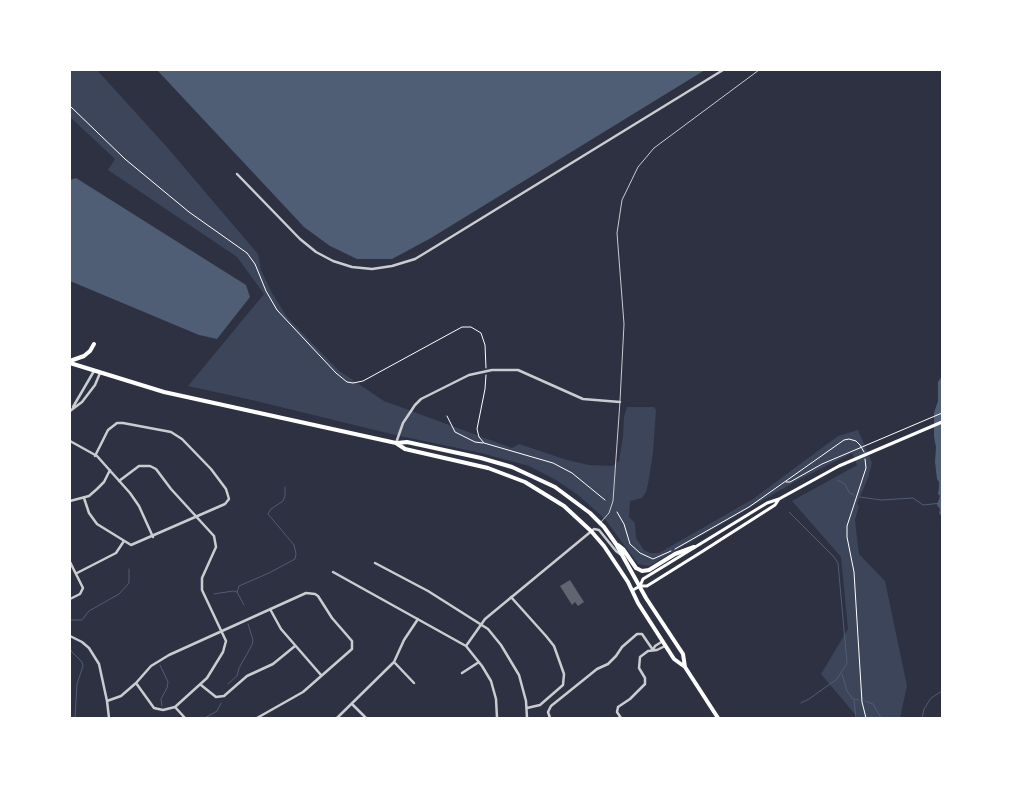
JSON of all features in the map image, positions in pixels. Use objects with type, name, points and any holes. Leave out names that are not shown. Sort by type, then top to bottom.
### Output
[{"type":"main road","points":[[70,362],[84,356],[94,344]]},
{"type":"main road","points":[[70,362],[164,392],[396,443],[407,442],[475,456],[519,469],[548,483],[570,497],[600,523],[616,544],[683,654],[686,667],[718,718]]},
{"type":"main road","points":[[640,586],[643,579],[767,503],[779,499],[818,476],[854,459],[942,422]]},
{"type":"main road","points":[[396,443],[405,449],[488,468],[525,482],[564,506],[604,546],[674,659],[686,667]]},
{"type":"main road","points":[[633,590],[640,586],[647,586],[775,505],[779,499]]},
{"type":"main road","points":[[616,544],[623,549],[636,568],[642,571],[649,570],[676,554],[694,547]]},
{"type":"street","points":[[237,174],[300,239],[326,258],[341,264],[360,268],[392,266],[404,263],[425,253],[723,70]]},
{"type":"street","points":[[71,410],[78,396],[89,382],[94,370]]},
{"type":"street","points":[[396,443],[403,422],[415,404],[421,399],[469,375],[492,370],[518,370],[583,399],[620,402]]},
{"type":"street","points":[[71,410],[82,402],[95,385],[100,373]]},
{"type":"street","points":[[84,498],[93,519],[98,524],[131,545],[153,537],[228,502],[229,496],[211,469],[177,435],[129,424],[117,424],[108,430],[95,456]]},
{"type":"street","points":[[70,441],[95,456],[110,470],[139,506],[153,537]]},
{"type":"street","points":[[119,481],[139,466],[150,466],[160,474],[171,489],[214,536],[216,542],[214,553],[202,578],[202,590],[226,641],[226,647],[214,669],[201,685],[176,707],[163,710],[154,708],[136,683]]},
{"type":"street","points":[[70,501],[84,498],[93,492],[104,482],[110,470]]},
{"type":"street","points":[[466,646],[485,619],[591,531],[598,529],[616,551],[623,556]]},
{"type":"street","points":[[76,573],[116,553],[124,541]]},
{"type":"street","points":[[70,562],[83,588],[82,591],[70,599]]},
{"type":"street","points":[[375,563],[428,591],[481,624],[502,645],[522,684],[527,718]]},
{"type":"street","points":[[333,572],[466,646],[479,662],[493,686],[498,713],[497,718]]},
{"type":"street","points":[[107,701],[121,696],[156,662],[306,593],[315,594],[352,641],[351,650],[294,698],[256,718]]},
{"type":"street","points":[[511,597],[550,641],[557,652],[564,674],[563,685],[540,705],[526,708]]},
{"type":"street","points":[[270,609],[277,624],[321,675]]},
{"type":"street","points":[[337,718],[394,662],[404,640],[418,619]]},
{"type":"street","points":[[550,718],[548,712],[551,706],[597,669],[608,664],[622,647],[637,634],[642,634],[653,650]]},
{"type":"street","points":[[70,636],[82,642],[95,656],[101,669],[109,718]]},
{"type":"street","points":[[620,718],[617,712],[618,707],[630,699],[645,684],[645,678],[639,668],[640,657],[653,650],[655,646],[665,643]]},
{"type":"street","points":[[201,685],[216,697],[224,696],[245,677],[273,664],[296,646]]},
{"type":"street","points":[[394,662],[414,683]]},
{"type":"street","points":[[462,673],[479,662]]},
{"type":"street","points":[[352,704],[366,718]]},
{"type":"street","points":[[176,707],[185,718]]},
{"type":"lane","points":[[600,523],[609,513],[613,501],[624,324],[617,233],[626,189],[638,167],[654,148],[759,70]]},
{"type":"path","points":[[70,106],[154,183],[190,212],[247,253],[255,264],[266,291],[277,310],[336,373],[347,382],[363,381],[462,327],[471,327],[481,334],[485,345],[485,389],[477,429],[479,437],[484,443]]},
{"type":"path","points":[[786,481],[790,482],[851,451],[942,414]]},
{"type":"path","points":[[447,416],[456,432],[474,442],[484,443],[553,464],[572,473],[605,500]]},
{"type":"path","points":[[617,512],[624,524],[632,547],[645,557],[653,559],[685,544],[748,507],[844,440],[856,441],[864,453],[866,468],[847,526],[847,537],[854,572],[862,702],[866,718]]},
{"type":"shaded area","points":[[70,70],[97,70],[166,146],[258,254],[261,270],[272,293],[287,317],[338,370],[384,401],[512,448],[519,444],[567,460],[589,465],[612,466],[619,461],[624,417],[627,407],[654,407],[656,410],[653,453],[648,484],[642,498],[630,501],[629,517],[635,523],[636,538],[644,550],[650,553],[659,553],[753,499],[838,436],[858,430],[872,463],[857,504],[859,506],[855,520],[859,554],[885,581],[907,686],[900,718],[858,718],[821,674],[848,629],[841,557],[792,501],[857,465],[852,453],[798,480],[649,566],[638,564],[605,519],[578,495],[556,480],[529,466],[477,452],[395,435],[188,386],[264,294],[237,257],[108,170],[115,159],[70,117]]},
{"type":"shaded area","points":[[157,70],[705,70],[431,238],[392,259],[357,259],[330,246],[304,227]]},
{"type":"shaded area","points":[[76,178],[246,285],[250,297],[217,339],[199,335],[70,281],[70,180]]},
{"type":"shaded area","points":[[942,376],[942,517],[937,505],[940,496],[938,494],[939,482],[935,462],[934,413],[938,401],[938,382]]},
{"type":"building","points":[[570,580],[584,602],[578,606],[575,602],[572,605],[560,586]]},
{"type":"waterway","points":[[837,480],[845,484],[849,492],[854,495]]},
{"type":"waterway","points":[[244,605],[237,592],[239,586],[295,559],[294,545],[268,514],[271,509],[283,501],[285,487]]},
{"type":"waterway","points":[[860,497],[881,500],[913,498],[923,505],[942,503]]},
{"type":"waterway","points":[[789,512],[838,563],[847,663],[837,679],[801,703]]},
{"type":"waterway","points":[[70,620],[82,620],[89,611],[119,594],[129,583],[129,569]]},
{"type":"waterway","points":[[214,594],[237,592]]},
{"type":"waterway","points":[[228,684],[237,676],[239,668],[252,645],[253,640],[248,624]]},
{"type":"waterway","points":[[70,646],[71,651],[82,662],[83,666],[77,684],[75,718]]},
{"type":"waterway","points":[[160,665],[168,682],[161,699],[162,706]]},
{"type":"waterway","points":[[842,674],[847,691],[853,699],[859,700]]},
{"type":"waterway","points":[[922,718],[924,709],[931,698],[942,691]]},
{"type":"waterway","points":[[854,700],[856,718]]},
{"type":"waterway","points":[[865,701],[873,704],[881,718]]},
{"type":"waterway","points":[[205,718],[217,711],[221,703]]}]
